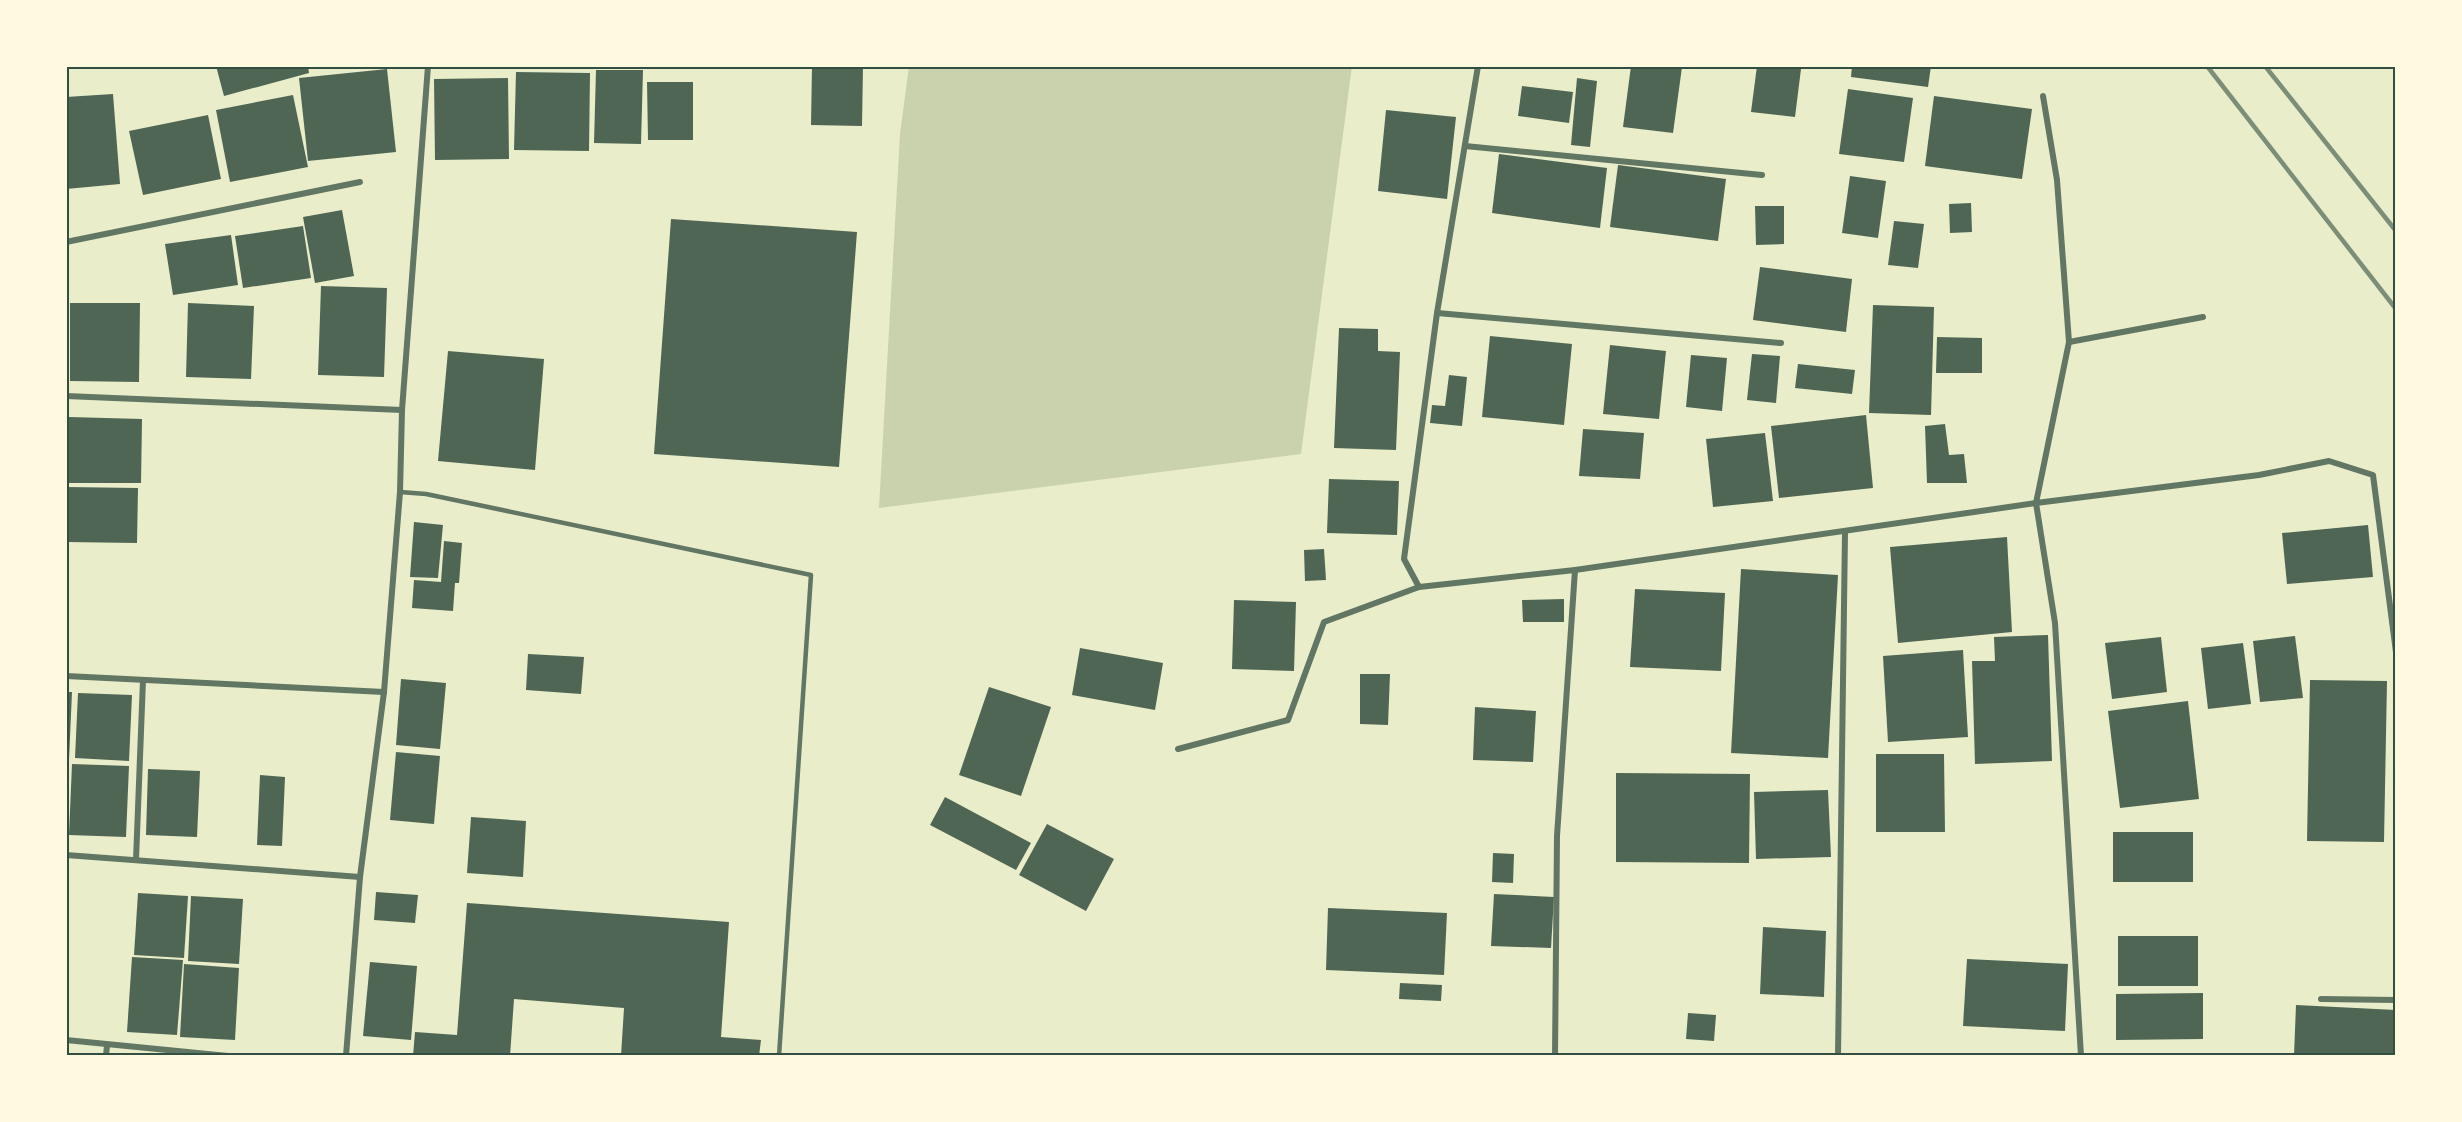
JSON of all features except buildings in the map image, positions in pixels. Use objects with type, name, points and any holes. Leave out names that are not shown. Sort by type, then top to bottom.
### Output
[{"type":"street","points":[[346,1056],[360,877],[384,692],[400,492],[402,410],[428,66]]},
{"type":"street","points":[[1419,587],[1404,559],[1437,313],[1478,66]]},
{"type":"street","points":[[2043,96],[2057,180],[2069,342],[2036,503],[2055,623],[2081,1056]]},
{"type":"street","points":[[1465,146],[1762,175]]},
{"type":"street","points":[[66,242],[360,182]]},
{"type":"street","points":[[1437,313],[1781,343]]},
{"type":"street","points":[[2069,342],[2203,317]]},
{"type":"street","points":[[66,396],[402,410]]},
{"type":"street","points":[[1178,749],[1288,720],[1324,622],[1419,587],[1575,570],[2036,503],[2259,475],[2329,461],[2373,475],[2396,652]]},
{"type":"street","points":[[1838,1056],[1845,532]]},
{"type":"street","points":[[1555,1056],[1557,836],[1575,570]]},
{"type":"street","points":[[66,676],[384,692]]},
{"type":"street","points":[[136,860],[143,680]]},
{"type":"street","points":[[66,855],[360,877]]},
{"type":"street","points":[[2321,999],[2396,1000]]},
{"type":"street","points":[[66,1041],[228,1056]]},
{"type":"street","points":[[106,1056],[107,1045]]},
{"type":"lane","points":[[400,492],[426,494],[811,575],[779,1056]]},
{"type":"green space","points":[[909,66],[1352,66],[1301,454],[879,508],[900,134]]},
{"type":"railway","points":[[2207,66],[2396,309]]},
{"type":"railway","points":[[2265,66],[2396,231]]}]
